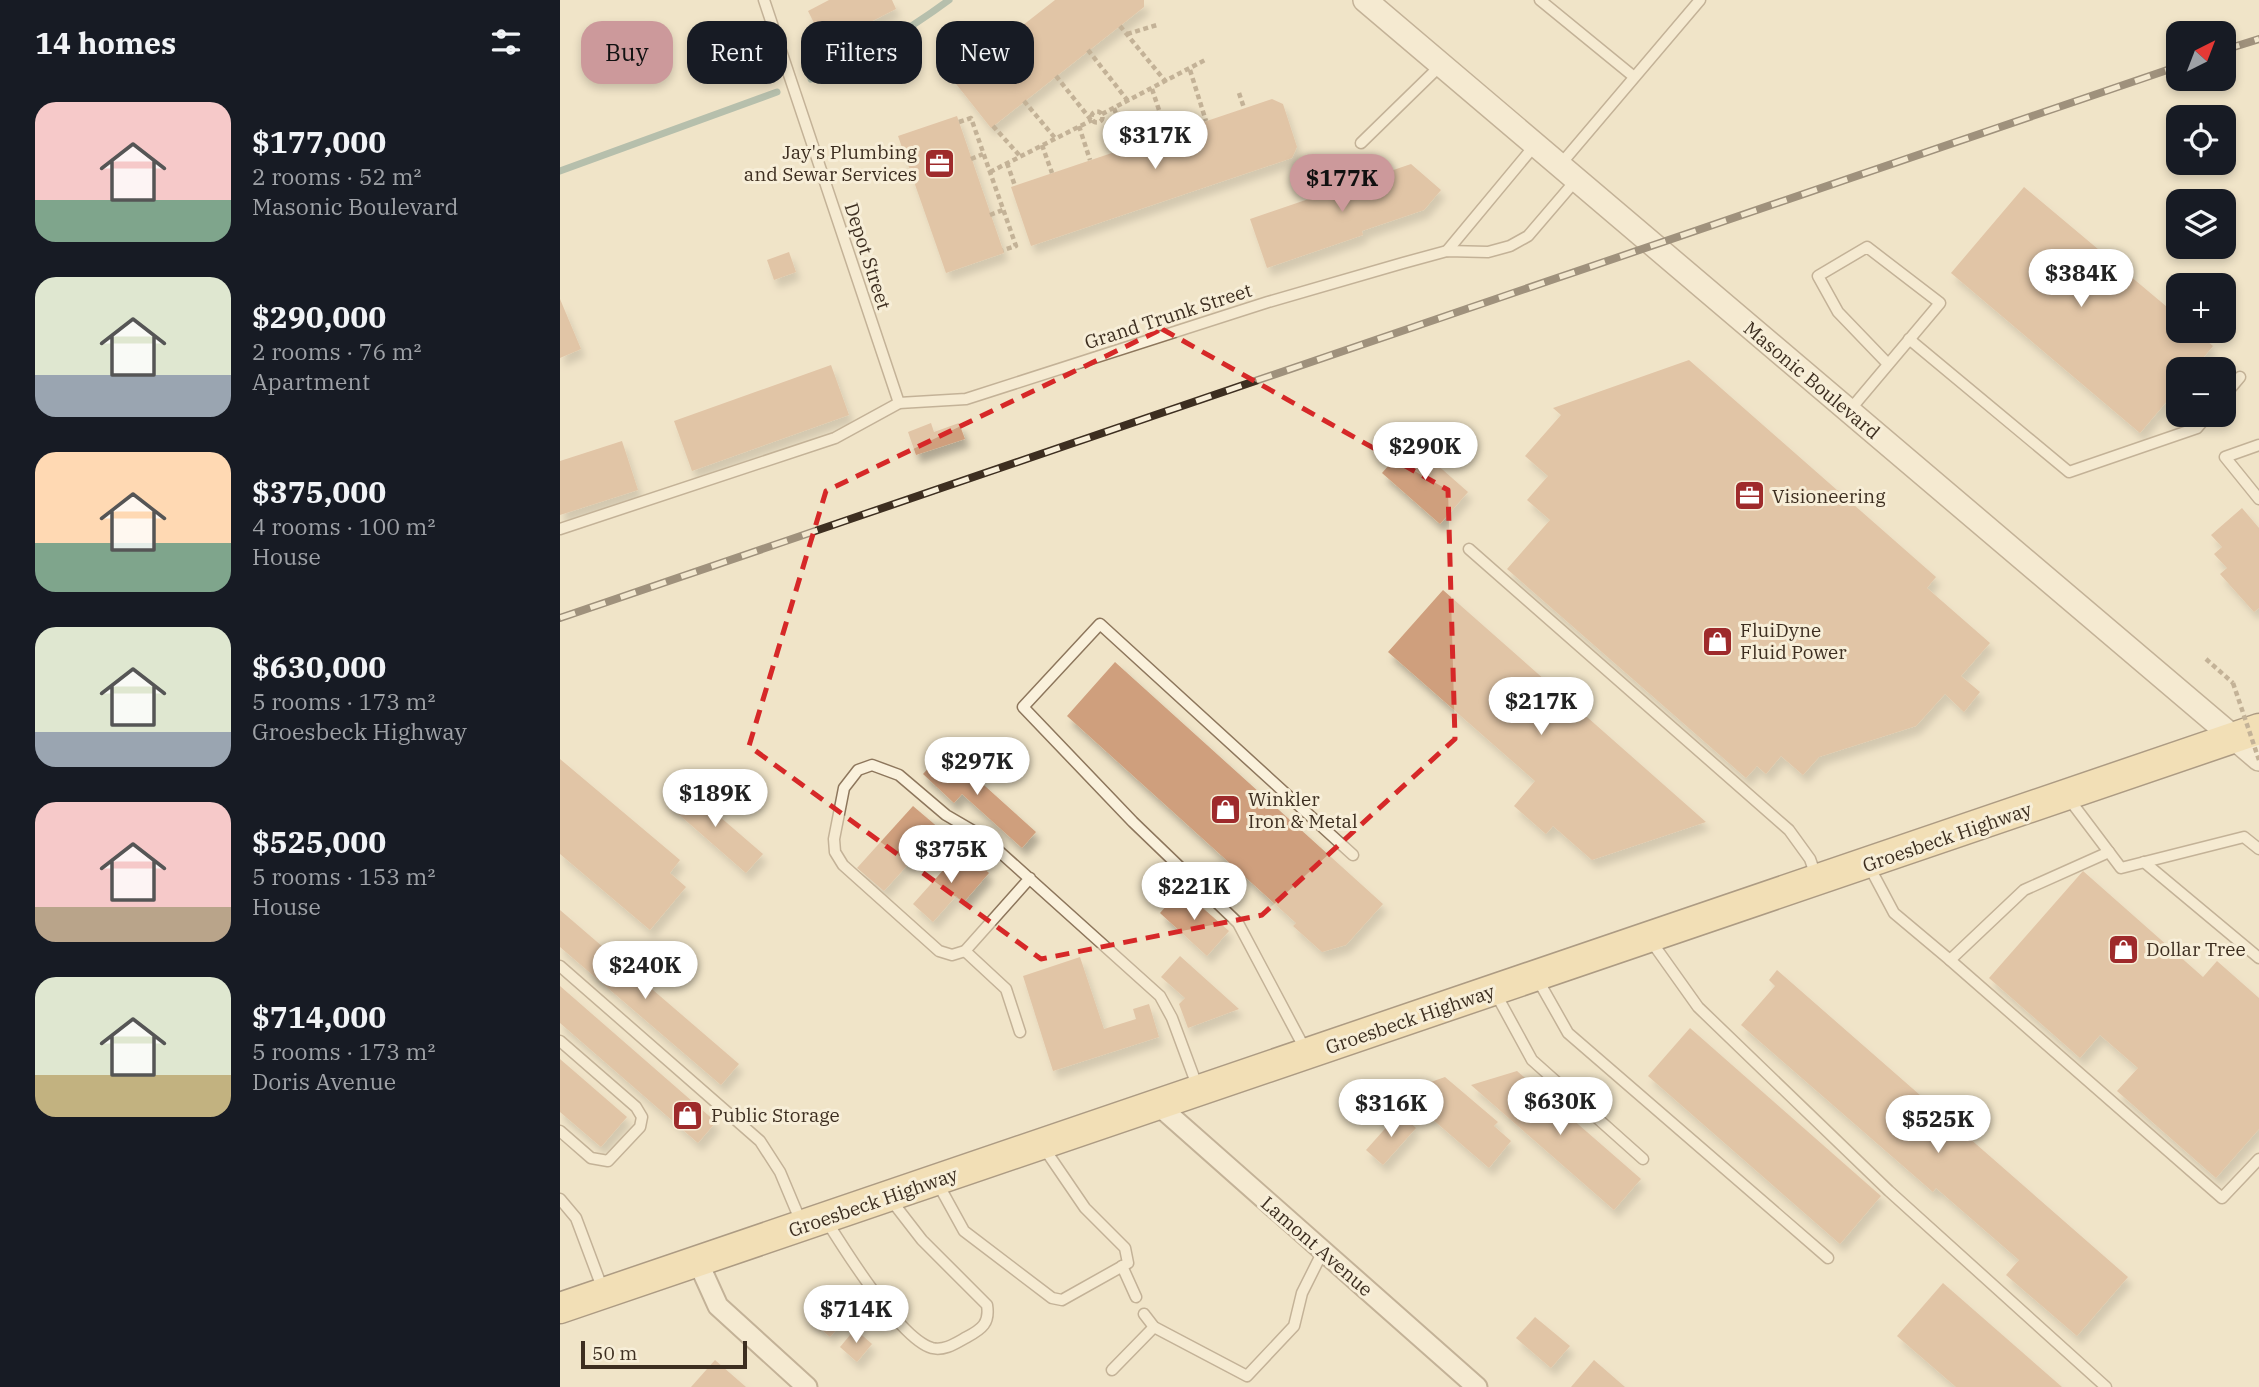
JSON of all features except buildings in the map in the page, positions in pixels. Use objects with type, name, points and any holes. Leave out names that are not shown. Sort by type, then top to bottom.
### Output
[{"type":"main road","name":"Groesbeck Highway","points":[[560,1308],[2246,733]]},
{"type":"street","name":"Masonic Boulevard","points":[[1365,0],[1849,411],[2246,733],[2259,759]]},
{"type":"street","name":"Lamont Avenue","points":[[1158,1105],[1477,1387]]},
{"type":"street","points":[[698,1262],[718,1306],[807,1387]]},
{"type":"lane","name":"Depot Street","points":[[764,0],[899,403]]},
{"type":"lane","points":[[1540,0],[1633,76]]},
{"type":"lane","name":"Grand Trunk Street","points":[[899,403],[966,399],[1268,302],[1447,251],[1488,251],[1519,242],[1633,76],[1700,0]]},
{"type":"lane","points":[[1361,144],[1441,65]]},
{"type":"lane","points":[[1447,251],[1535,145]]},
{"type":"lane","points":[[1849,411],[1940,303],[1867,247],[1818,276],[1838,312],[1888,364]]},
{"type":"lane","points":[[1909,339],[2069,472],[2198,427]]},
{"type":"lane","points":[[2236,382],[2240,377]]},
{"type":"lane","points":[[560,529],[835,438],[899,403]]},
{"type":"lane","points":[[2259,445],[2225,457],[2259,499]]},
{"type":"lane","points":[[1469,549],[1789,830],[1810,859],[1818,880]]},
{"type":"lane","points":[[1308,1054],[1238,923],[1133,822],[1023,707],[1100,624],[1353,855]]},
{"type":"lane","points":[[1030,878],[965,951],[952,955],[939,951],[842,865],[835,852],[836,822],[844,788],[858,770],[872,765],[899,775],[946,815],[982,836],[1030,878],[1160,996],[1172,1018],[1199,1091]]},
{"type":"lane","points":[[2067,796],[2121,868],[2244,837],[2259,849]]},
{"type":"lane","points":[[1950,960],[2024,890],[2109,852]]},
{"type":"lane","points":[[2144,862],[2259,958]]},
{"type":"lane","points":[[1868,864],[1894,914],[2222,1198],[2259,1158]]},
{"type":"lane","points":[[1649,938],[1698,1007],[1889,1191],[2106,1387]]},
{"type":"lane","points":[[965,951],[1006,989],[1020,1032]]},
{"type":"lane","points":[[560,966],[760,1141],[813,1222],[858,1270],[896,1317],[919,1340],[932,1348],[948,1348],[982,1329],[989,1317],[987,1305],[922,1240],[889,1196]]},
{"type":"lane","points":[[1536,976],[1568,1033],[1828,1258]]},
{"type":"lane","points":[[1494,990],[1532,1060],[1643,1159]]},
{"type":"lane","points":[[560,1041],[636,1107],[642,1117],[640,1128],[613,1158],[603,1162],[591,1158],[560,1131]]},
{"type":"lane","points":[[936,1180],[964,1231],[1052,1298],[1062,1300],[1128,1263],[1125,1248],[1085,1208],[1042,1144]]},
{"type":"lane","points":[[560,1199],[576,1218],[604,1293]]},
{"type":"lane","points":[[1144,1314],[1154,1327],[1247,1376],[1294,1326],[1303,1293],[1323,1251]]},
{"type":"lane","points":[[1122,1266],[1136,1297]]},
{"type":"lane","points":[[1112,1370],[1154,1327]]},
{"type":"path","points":[[1127,34],[1157,25]]},
{"type":"path","points":[[1120,26],[1166,82]]},
{"type":"path","points":[[1088,50],[1128,101]]},
{"type":"path","points":[[1092,120],[1094,112],[1102,114],[1205,60]]},
{"type":"path","points":[[1190,70],[1206,121]]},
{"type":"path","points":[[1056,76],[1092,120]]},
{"type":"path","points":[[1152,89],[1167,134]]},
{"type":"path","points":[[1239,93],[1244,108]]},
{"type":"path","points":[[1024,101],[1055,138]]},
{"type":"path","points":[[1114,108],[1128,147]]},
{"type":"path","points":[[958,122],[971,118],[984,154],[1016,246],[1003,250]]},
{"type":"path","points":[[990,172],[1092,120]]},
{"type":"path","points":[[993,126],[1020,156]]},
{"type":"path","points":[[1079,126],[1090,160]]},
{"type":"path","points":[[1042,145],[1052,173]]},
{"type":"path","points":[[971,159],[984,154]]},
{"type":"path","points":[[1007,163],[1015,186]]},
{"type":"path","points":[[990,215],[1003,210]]},
{"type":"path","points":[[2206,659],[2232,683],[2259,759]]},
{"type":"highlighted area","points":[[1162,329],[1448,490],[1455,739],[1262,915],[1041,959],[749,746],[826,491]]},
{"type":"waterway","points":[[919,21],[949,0]]},
{"type":"waterway","points":[[560,171],[777,92]]},
{"type":"railway","points":[[2236,46],[2259,39]]},
{"type":"railway","points":[[560,618],[2166,70]]},
{"type":"place","name":"Jay's Plumbing and Sewar Services","points":[[940,163]]},
{"type":"place","name":"Visioneering","points":[[1749,496]]},
{"type":"place","name":"FluiDyne Fluid Power","points":[[1717,641]]},
{"type":"place","name":"Winkler Iron & Metal","points":[[1225,810]]},
{"type":"place","name":"Dollar Tree","points":[[2123,949]]},
{"type":"place","name":"Public Storage","points":[[688,1115]]}]
